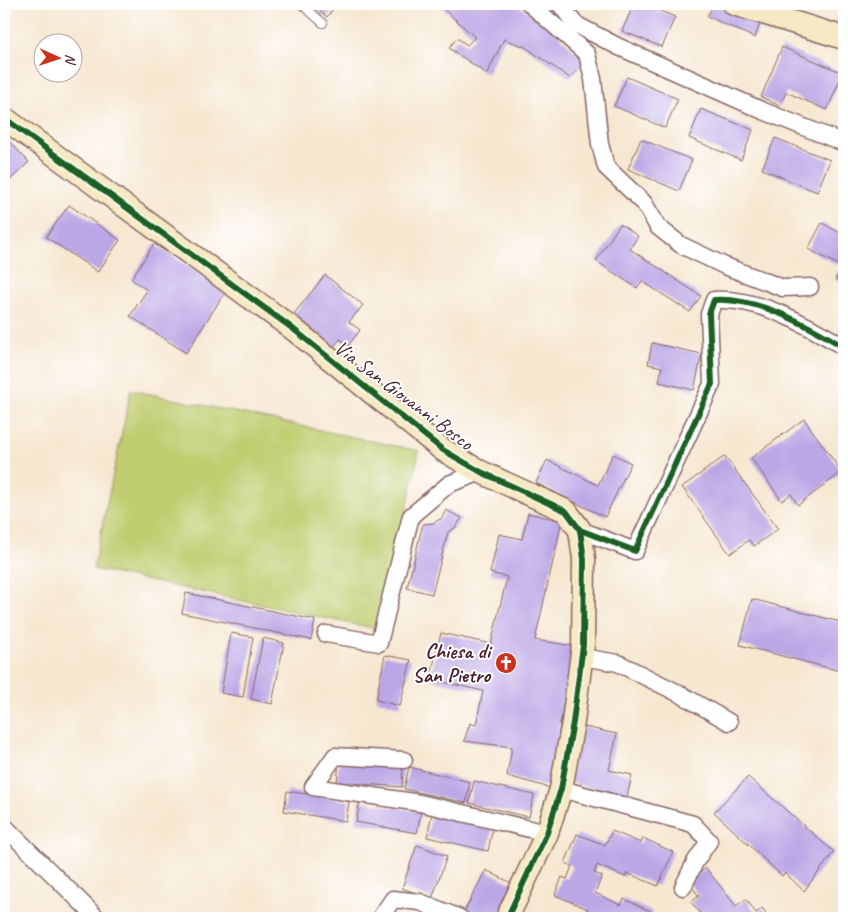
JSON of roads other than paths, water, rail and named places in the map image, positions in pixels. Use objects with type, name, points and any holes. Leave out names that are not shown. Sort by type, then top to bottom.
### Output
[{"type":"street","points":[[530,4],[587,54],[593,79],[600,144],[606,167],[644,203],[658,227],[681,245],[725,266],[783,288],[810,287]]},
{"type":"street","points":[[560,4],[575,24],[617,46],[761,110],[844,143]]},
{"type":"street","points":[[734,4],[844,38]]},
{"type":"street","name":"Via San Giovanni Bosco","points":[[4,118],[292,328],[444,450],[481,472],[566,511],[580,530]]},
{"type":"street","points":[[507,918],[547,833],[561,789],[582,657],[584,559],[580,530],[635,551],[712,384],[709,314],[714,300],[728,299],[790,316],[844,347]]},
{"type":"street","points":[[326,634],[379,643],[411,516],[449,484],[481,472]]},
{"type":"street","points":[[582,657],[618,663],[682,695],[729,722]]},
{"type":"street","points":[[404,760],[335,756],[313,788],[420,803],[547,833]]},
{"type":"street","points":[[561,789],[693,824],[710,841],[695,862],[683,887]]},
{"type":"street","points":[[4,826],[97,918]]},
{"type":"street","points":[[380,918],[392,899],[420,902],[460,918]]},
{"type":"lane","points":[[301,4],[323,23]]},
{"type":"place","name":"Chiesa di San Pietro","points":[[506,663]]}]
